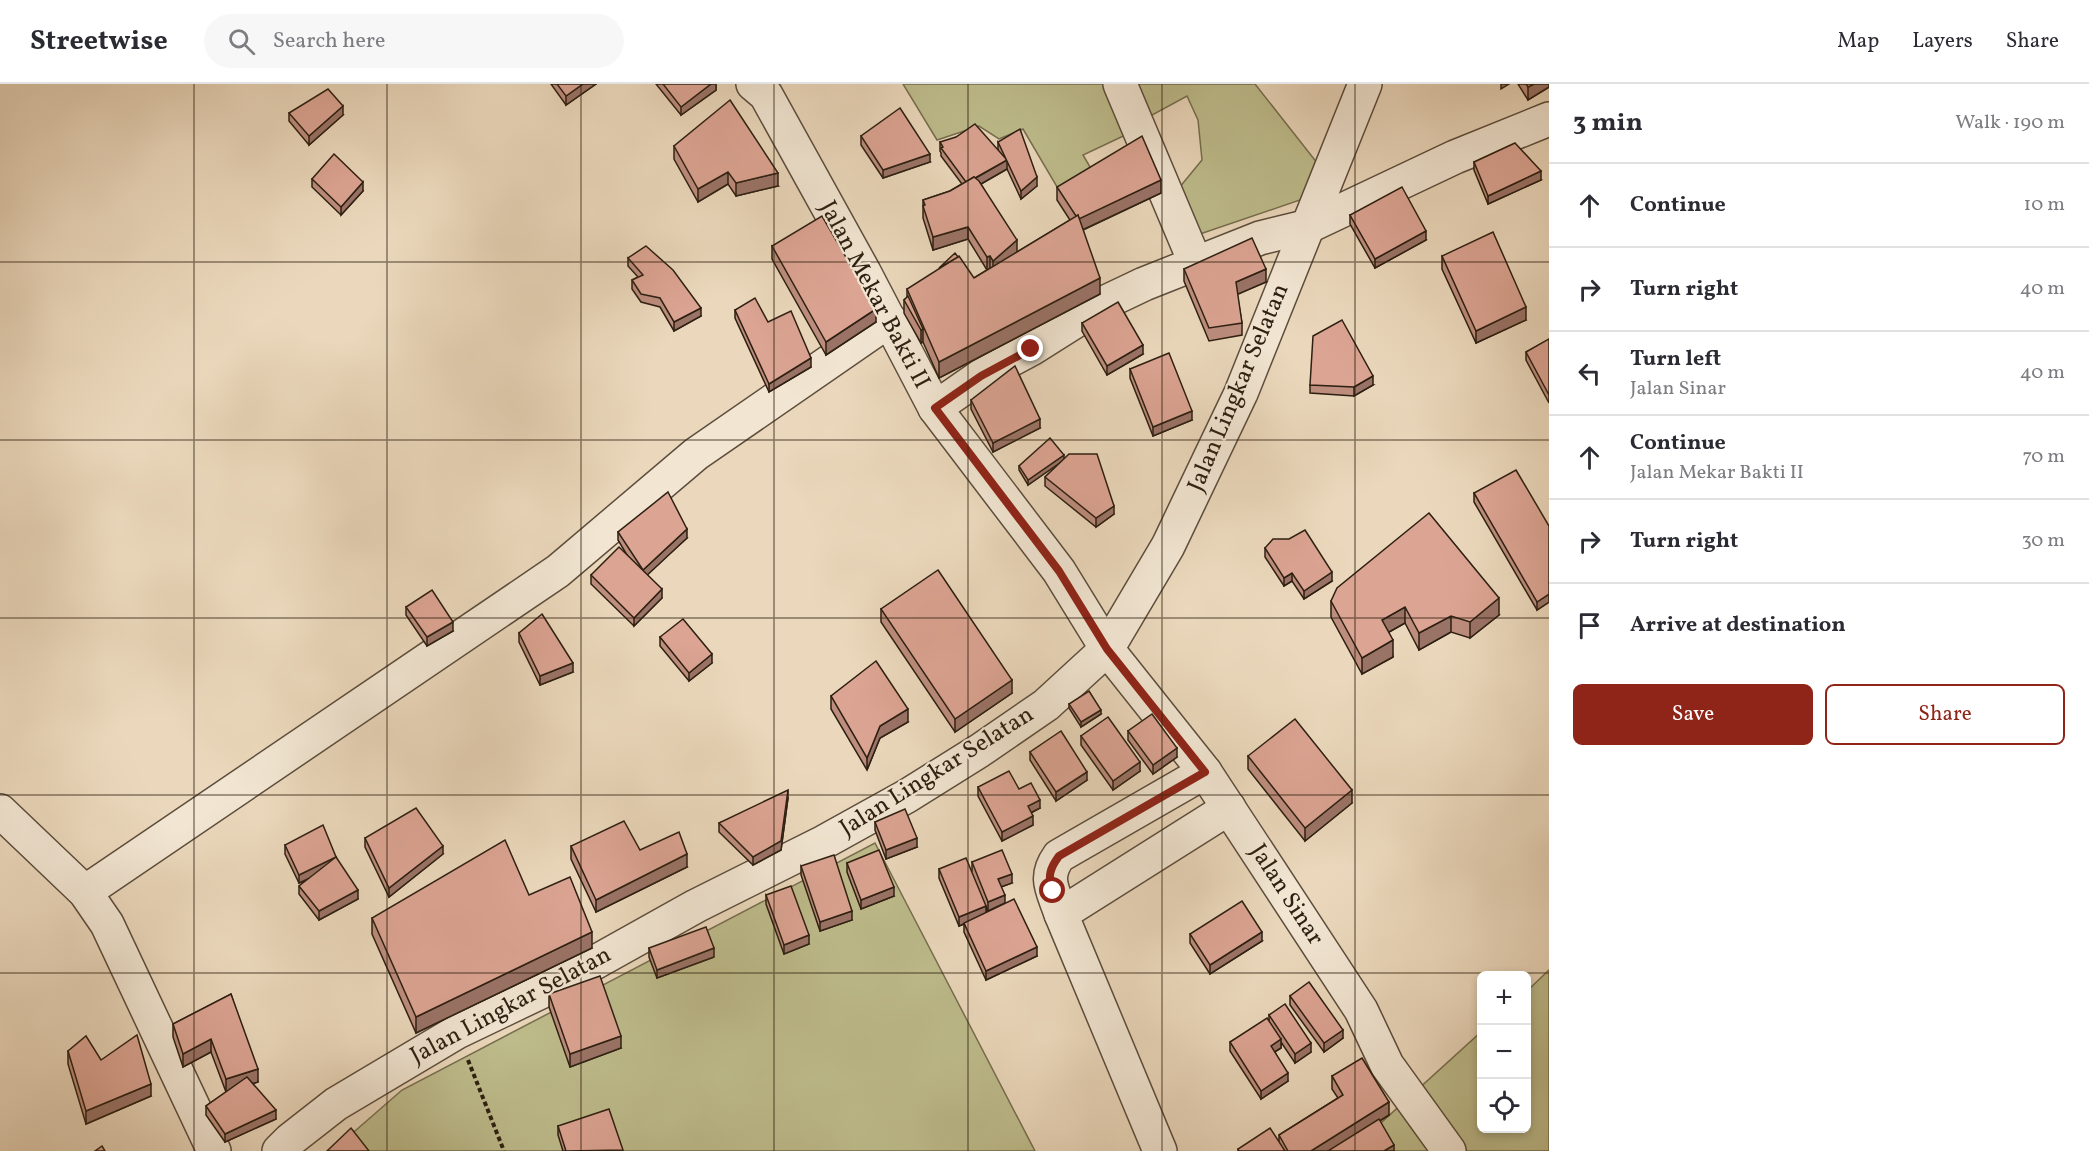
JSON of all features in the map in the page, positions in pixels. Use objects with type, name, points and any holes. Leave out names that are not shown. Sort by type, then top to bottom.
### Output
[{"type":"street","name":"Jalan Mekar Bakti II","points":[[753,84],[766,95],[890,320],[935,408],[1059,571],[1107,649]]},
{"type":"street","points":[[1120,84],[1195,262]]},
{"type":"street","name":"Jalan Lingkar Selatan","points":[[279,1151],[336,1104],[457,1032],[551,987],[696,906],[824,842],[907,796],[979,752],[1046,705],[1107,649],[1167,546],[1241,393],[1365,84]]},
{"type":"street","points":[[935,408],[981,376],[1031,349],[1104,303],[1195,262],[1260,238],[1309,226],[1455,157],[1549,119]]},
{"type":"street","points":[[85,892],[558,571],[696,454],[890,320]]},
{"type":"street","name":"Jalan Sinar","points":[[1107,649],[1205,772],[1361,1010],[1387,1065],[1449,1151]]},
{"type":"street","points":[[1160,1151],[1049,883],[1051,867],[1059,856],[1205,772]]},
{"type":"street","points":[[1061,914],[1229,808]]},
{"type":"street","points":[[0,811],[85,892],[107,924],[214,1151]]},
{"type":"path","points":[[457,1032],[504,1151]]},
{"type":"shaded area","points":[[903,84],[1120,84],[1138,129],[1083,155],[1093,172],[1060,192],[1023,129],[999,139],[979,126],[937,140]]},
{"type":"shaded area","points":[[1128,84],[1255,84],[1318,164],[1300,200],[1197,235],[1179,188],[1202,160],[1198,120],[1187,96],[1143,120]]},
{"type":"shaded area","points":[[875,843],[1035,1151],[332,1151],[402,1090]]},
{"type":"shaded area","points":[[1549,970],[1549,1151],[1350,1151],[1477,1036],[1477,1133],[1531,1133],[1531,987]]},
{"type":"building","points":[[557,84],[583,84],[566,96]]},
{"type":"building","points":[[663,84],[711,84],[681,107]]},
{"type":"building","points":[[328,89],[343,106],[309,136],[289,113]]},
{"type":"building","points":[[730,100],[778,173],[736,183],[728,172],[698,189],[674,146]]},
{"type":"building","points":[[900,108],[930,154],[883,170],[861,136]]},
{"type":"building","points":[[975,124],[1007,160],[966,182],[941,148],[943,147],[940,142],[956,137]]},
{"type":"building","points":[[1020,129],[1037,177],[1021,191],[998,142]]},
{"type":"building","points":[[1142,136],[1161,180],[1079,219],[1057,187]]},
{"type":"building","points":[[1515,143],[1541,171],[1488,196],[1474,162]]},
{"type":"building","points":[[334,154],[363,182],[341,207],[312,179]]},
{"type":"building","points":[[974,177],[979,181],[1017,240],[993,261],[990,256],[987,257],[968,227],[933,237],[923,206],[925,205],[923,200],[950,191]]},
{"type":"building","points":[[1402,187],[1426,231],[1375,259],[1350,215]]},
{"type":"building","points":[[1078,215],[1100,278],[939,362],[907,289],[959,256],[974,278]]},
{"type":"building","points":[[822,216],[876,309],[826,342],[772,246]]},
{"type":"building","points":[[1493,232],[1526,307],[1476,331],[1442,256]]},
{"type":"building","points":[[1252,238],[1266,269],[1236,282],[1242,323],[1209,328],[1184,269]]},
{"type":"building","points":[[646,246],[673,270],[701,308],[674,322],[660,298],[641,294],[632,280],[643,275],[628,258]]},
{"type":"building","points":[[955,253],[958,257],[939,268]]},
{"type":"building","points":[[908,296],[923,329],[921,330],[904,300]]},
{"type":"building","points":[[755,298],[768,322],[791,311],[811,358],[769,384],[735,310]]},
{"type":"building","points":[[1118,302],[1143,345],[1107,366],[1082,323]]},
{"type":"building","points":[[1342,320],[1373,376],[1354,387],[1310,385],[1313,336]]},
{"type":"building","points":[[1549,339],[1549,395],[1526,352]]},
{"type":"building","points":[[1169,353],[1192,411],[1153,427],[1130,369]]},
{"type":"building","points":[[1015,366],[1040,419],[993,443],[971,400]]},
{"type":"building","points":[[1050,438],[1064,455],[1028,480],[1019,466]]},
{"type":"building","points":[[1069,454],[1097,454],[1114,506],[1096,518],[1045,477]]},
{"type":"building","points":[[1516,470],[1549,526],[1549,594],[1537,602],[1474,493]]},
{"type":"building","points":[[668,492],[687,529],[643,570],[618,532]]},
{"type":"building","points":[[1429,513],[1499,598],[1470,622],[1451,616],[1419,633],[1405,607],[1382,620],[1393,640],[1362,658],[1331,601],[1337,588]]},
{"type":"building","points":[[1305,530],[1332,572],[1304,591],[1292,573],[1284,578],[1265,548],[1273,539],[1289,539]]},
{"type":"building","points":[[619,547],[662,589],[634,618],[591,575]]},
{"type":"building","points":[[938,570],[1012,680],[955,719],[881,609]]},
{"type":"building","points":[[432,590],[453,622],[427,637],[406,607]]},
{"type":"building","points":[[542,614],[573,663],[540,676],[519,633]]},
{"type":"building","points":[[683,619],[712,654],[689,673],[660,637]]},
{"type":"building","points":[[876,661],[908,709],[880,726],[867,758],[831,696]]},
{"type":"building","points":[[1089,691],[1101,710],[1081,722],[1069,704]]},
{"type":"building","points":[[1152,714],[1177,748],[1153,765],[1128,731]]},
{"type":"building","points":[[1108,717],[1140,762],[1113,781],[1081,736]]},
{"type":"building","points":[[1295,719],[1352,790],[1305,828],[1248,756]]},
{"type":"building","points":[[1061,731],[1087,772],[1056,792],[1030,752]]},
{"type":"building","points":[[1009,771],[1019,789],[1031,783],[1040,800],[1028,806],[1033,816],[1002,832],[978,787]]},
{"type":"building","points":[[788,790],[781,841],[753,857],[719,823]]},
{"type":"building","points":[[416,808],[443,846],[389,888],[365,838]]},
{"type":"building","points":[[905,809],[917,838],[886,850],[875,822]]},
{"type":"building","points":[[624,821],[640,850],[679,832],[687,854],[596,900],[571,846]]},
{"type":"building","points":[[323,825],[336,857],[299,875],[285,845]]},
{"type":"building","points":[[505,840],[529,895],[570,877],[592,932],[416,1017],[372,918]]},
{"type":"building","points":[[879,850],[894,887],[861,900],[847,863]]},
{"type":"building","points":[[1002,850],[1012,874],[998,879],[1005,895],[988,902],[972,862]]},
{"type":"building","points":[[834,855],[852,911],[820,922],[801,866]]},
{"type":"building","points":[[336,857],[358,890],[319,911],[299,886]]},
{"type":"building","points":[[966,858],[986,906],[959,917],[939,869]]},
{"type":"building","points":[[791,886],[809,935],[784,945],[766,895]]},
{"type":"building","points":[[1014,899],[1037,947],[986,971],[964,923]]},
{"type":"building","points":[[1242,901],[1262,932],[1210,965],[1190,934]]},
{"type":"building","points":[[706,927],[714,948],[657,970],[649,948]]},
{"type":"building","points":[[600,976],[621,1036],[570,1054],[549,994]]},
{"type":"building","points":[[1309,982],[1343,1030],[1324,1043],[1290,996]]},
{"type":"building","points":[[231,994],[258,1069],[226,1079],[211,1039],[183,1054],[173,1024]]},
{"type":"building","points":[[1285,1004],[1311,1043],[1295,1054],[1269,1015]]},
{"type":"building","points":[[1267,1018],[1281,1039],[1271,1046],[1288,1073],[1261,1091],[1230,1042]]},
{"type":"building","points":[[137,1035],[151,1084],[86,1111],[68,1051],[86,1036],[101,1060]]},
{"type":"building","points":[[1362,1058],[1389,1102],[1311,1151],[1288,1151],[1279,1135],[1343,1095],[1332,1076]]},
{"type":"building","points":[[247,1077],[276,1110],[225,1134],[206,1106]]},
{"type":"building","points":[[609,1109],[623,1150],[566,1151],[558,1126]]},
{"type":"building","points":[[1379,1119],[1394,1145],[1384,1151],[1328,1151]]},
{"type":"building","points":[[351,1128],[369,1151],[327,1151]]},
{"type":"building","points":[[1270,1128],[1285,1151],[1239,1151],[1238,1149]]},
{"type":"building","points":[[102,1146],[105,1151],[95,1151]]},
{"type":"route","points":[[1031,349],[981,376],[935,408],[1059,571],[1107,649],[1205,772],[1059,856],[1051,867],[1049,883],[1053,891]]}]
